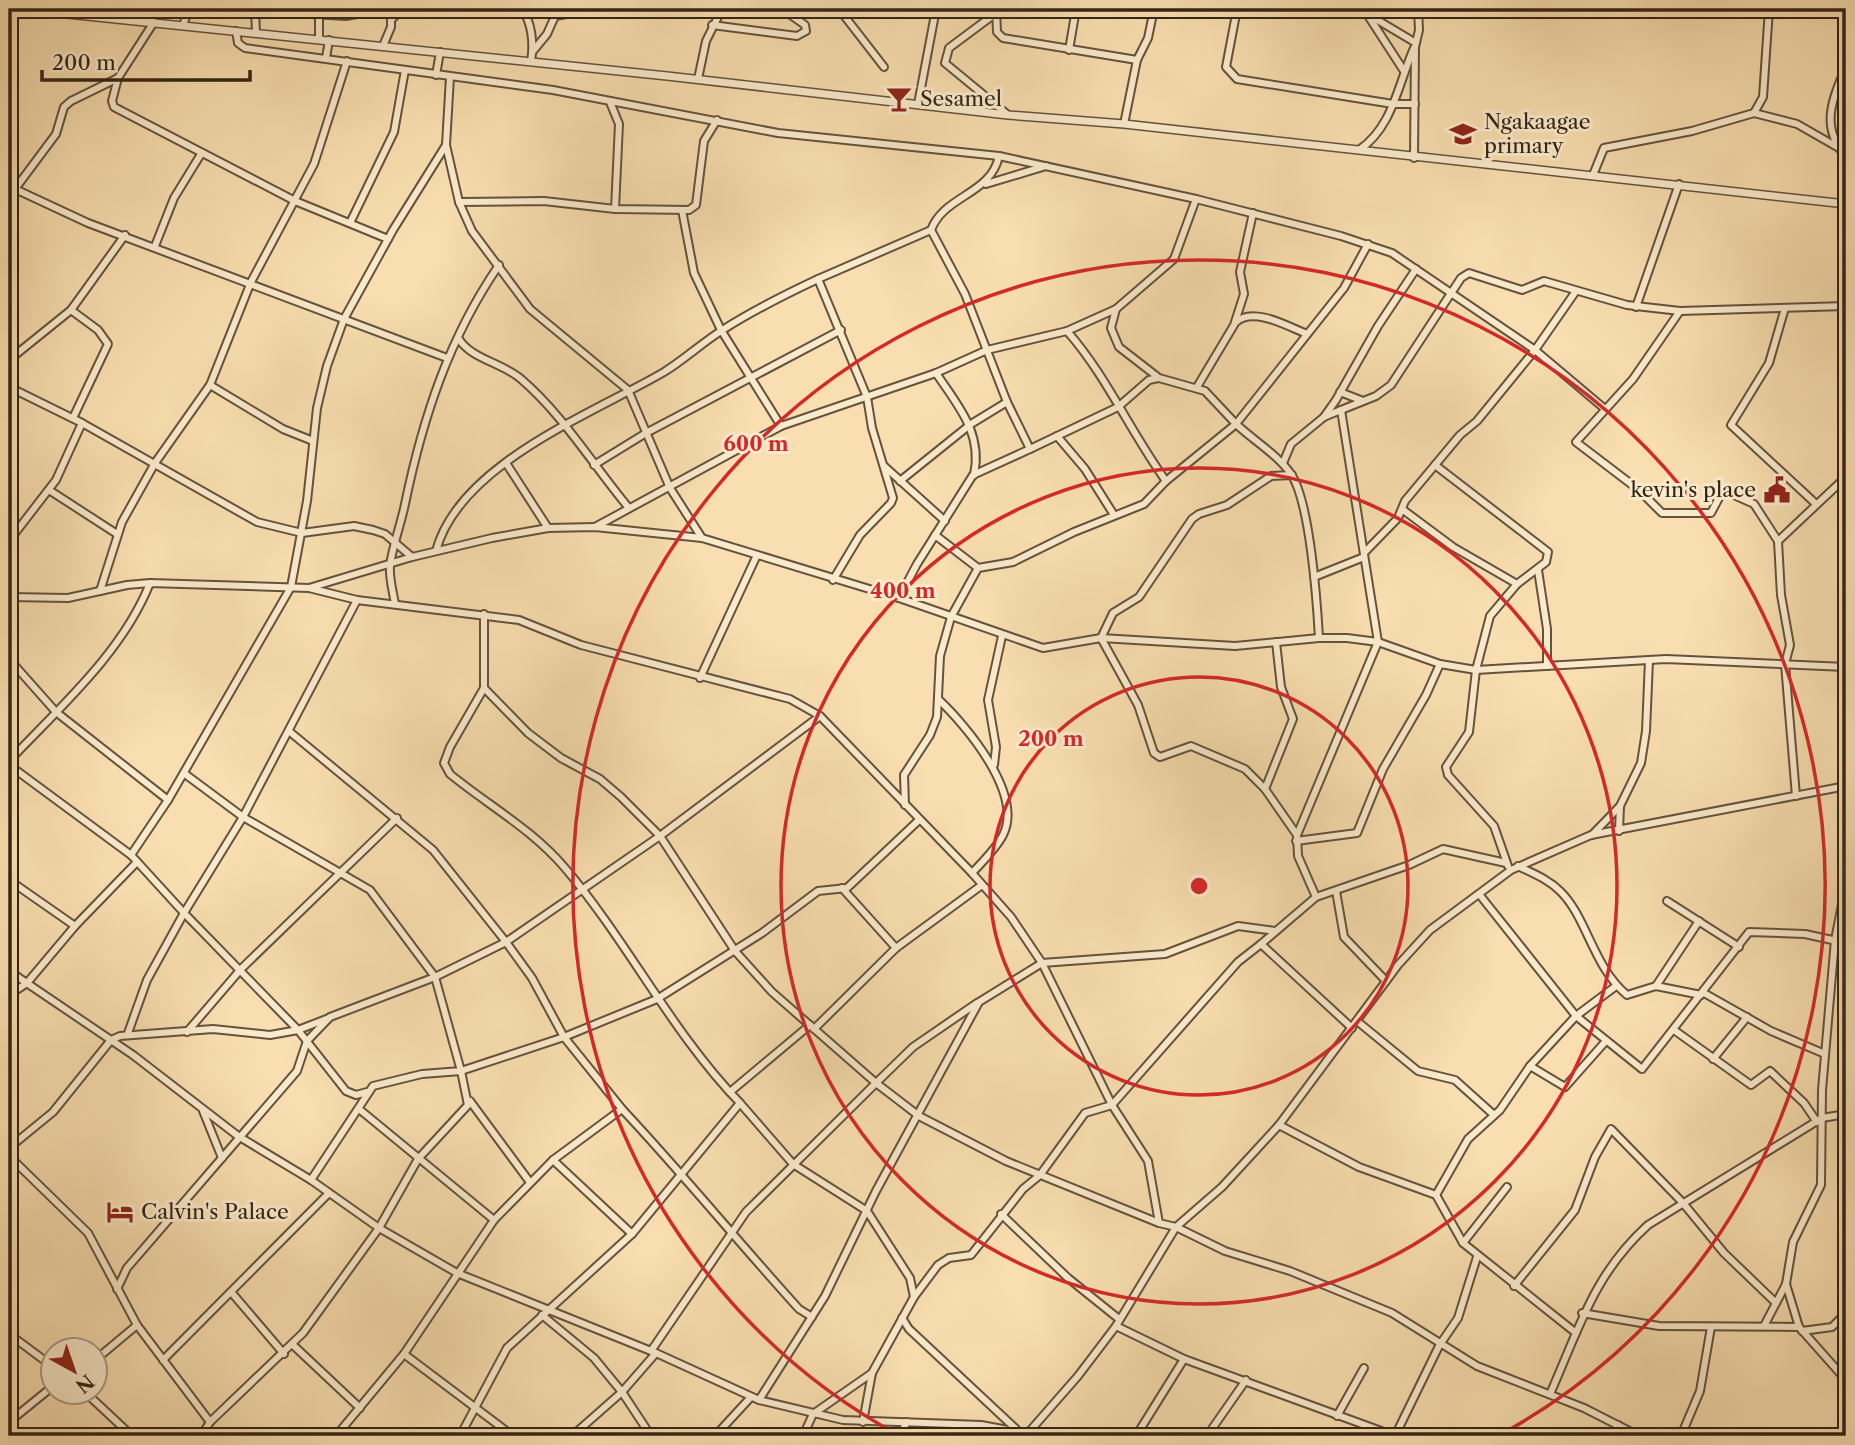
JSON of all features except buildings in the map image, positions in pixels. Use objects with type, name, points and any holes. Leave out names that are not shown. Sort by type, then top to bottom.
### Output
[{"type":"street","points":[[19,9],[531,61],[1008,115],[1124,124],[1846,204]]},
{"type":"street","points":[[183,25],[190,9]]},
{"type":"street","points":[[256,33],[256,10],[346,16],[385,9]]},
{"type":"street","points":[[383,46],[391,20],[391,9]]},
{"type":"street","points":[[391,20],[402,9]]},
{"type":"street","points":[[522,9],[528,17],[533,51],[531,61]]},
{"type":"street","points":[[533,51],[547,34],[555,16],[596,9]]},
{"type":"street","points":[[698,79],[712,25],[722,9]]},
{"type":"street","points":[[712,25],[797,36],[806,31],[805,25],[782,9]]},
{"type":"street","points":[[839,9],[884,67]]},
{"type":"street","points":[[918,104],[936,9]]},
{"type":"street","points":[[1069,50],[1076,9]]},
{"type":"street","points":[[1124,124],[1137,61],[1148,38],[1154,9]]},
{"type":"street","points":[[1237,9],[1226,56],[1226,67],[1237,79],[1393,104],[1415,104]]},
{"type":"street","points":[[1345,9],[1367,14],[1415,45]]},
{"type":"street","points":[[1414,158],[1418,9]]},
{"type":"street","points":[[1754,113],[1763,97],[1769,9]]},
{"type":"street","points":[[996,11],[949,48],[945,63],[1008,115]]},
{"type":"street","points":[[996,11],[997,32],[1003,38],[1137,61]]},
{"type":"street","points":[[1367,14],[1404,71]]},
{"type":"street","points":[[319,15],[319,39]]},
{"type":"street","points":[[154,22],[118,78],[111,101],[114,107],[295,201],[388,239]]},
{"type":"street","points":[[236,31],[238,43],[245,48],[553,90],[778,133],[999,156],[1047,165],[1253,213],[1368,244],[1392,253],[1450,295],[1535,350],[1605,408]]},
{"type":"street","points":[[326,58],[329,40]]},
{"type":"street","points":[[1359,150],[1379,134],[1415,45]]},
{"type":"street","points":[[436,75],[440,52]]},
{"type":"street","points":[[100,591],[117,534],[155,463],[210,386],[251,282],[323,142],[347,61]]},
{"type":"street","points":[[1846,66],[1833,94],[1829,115],[1830,130],[1846,157]]},
{"type":"street","points":[[350,223],[394,132],[405,70]]},
{"type":"street","points":[[450,77],[446,145],[459,202],[472,231],[530,309],[628,390],[670,488],[702,538]]},
{"type":"street","points":[[118,78],[79,96],[64,107],[55,134],[12,191],[88,223],[251,282],[447,358]]},
{"type":"street","points":[[610,102],[619,124],[615,208]]},
{"type":"street","points":[[1593,176],[1604,148],[1692,131],[1754,113],[1797,124],[1839,148]]},
{"type":"street","points":[[459,202],[544,201],[615,208],[682,210],[696,205],[705,141],[717,120]]},
{"type":"street","points":[[131,855],[184,775],[291,587],[302,533],[317,408],[327,366],[344,319],[388,239],[446,145]]},
{"type":"street","points":[[155,246],[174,198],[201,154]]},
{"type":"street","points":[[436,551],[445,523],[452,513],[506,463],[564,425],[690,356],[722,330],[772,301],[931,230],[956,201],[984,184],[995,173],[999,156]]},
{"type":"street","points":[[984,184],[1047,165]]},
{"type":"street","points":[[1636,307],[1679,184]]},
{"type":"street","points":[[595,527],[781,426],[936,373],[987,350],[1067,331],[1116,309],[1174,259],[1196,199]]},
{"type":"street","points":[[682,210],[694,274],[722,330],[781,426]]},
{"type":"street","points":[[1197,387],[1234,325],[1244,294],[1240,272],[1253,213]]},
{"type":"street","points":[[931,230],[965,294],[1007,402],[1030,449]]},
{"type":"street","points":[[9,360],[71,310],[125,235]]},
{"type":"street","points":[[935,535],[978,568],[1013,562],[1144,504],[1166,481],[1236,424],[1344,288],[1368,244]]},
{"type":"street","points":[[395,604],[390,565],[397,544],[417,444],[447,358],[459,338],[472,306],[499,265]]},
{"type":"street","points":[[1324,417],[1378,326],[1416,269]]},
{"type":"street","points":[[1101,638],[1111,615],[1139,597],[1192,519],[1227,505],[1271,476],[1291,444],[1324,417],[1363,401],[1391,385],[1461,278],[1469,273],[1522,290],[1544,281],[1636,307],[1680,311],[1846,306]]},
{"type":"street","points":[[818,279],[867,397],[872,428],[893,500],[860,535],[833,580]]},
{"type":"street","points":[[1314,577],[1364,555],[1398,518],[1405,501],[1477,421],[1535,350],[1576,290]]},
{"type":"street","points":[[1786,308],[1769,363],[1731,425],[1815,503]]},
{"type":"street","points":[[1116,309],[1111,324],[1115,342],[1158,378]]},
{"type":"street","points":[[71,310],[98,330],[108,344],[73,418]]},
{"type":"street","points":[[1680,311],[1633,379],[1576,439],[1576,445],[1639,490],[1656,509],[1668,514],[1711,513],[1720,496],[1727,492],[1754,504],[1778,541],[1781,594],[1790,645],[1785,664],[1796,796]]},
{"type":"street","points":[[1234,325],[1243,317],[1263,317],[1307,334]]},
{"type":"street","points":[[594,465],[646,433],[841,330]]},
{"type":"street","points":[[1067,331],[1090,359],[1166,481]]},
{"type":"street","points":[[459,338],[467,349],[497,362],[521,379],[564,425],[628,507]]},
{"type":"street","points":[[899,598],[974,475],[977,451],[971,425],[936,373]]},
{"type":"street","points":[[974,475],[1118,407],[1149,380],[1158,378],[1197,387],[1205,391],[1236,424],[1280,461],[1297,485],[1314,577],[1319,638]]},
{"type":"street","points":[[210,386],[283,429],[313,441]]},
{"type":"street","points":[[9,387],[73,418],[257,522],[302,533],[354,526],[386,534],[412,556]]},
{"type":"street","points":[[1340,392],[1363,401]]},
{"type":"street","points":[[900,481],[971,425],[1007,402]]},
{"type":"street","points":[[1316,897],[1298,856],[1297,838],[1378,642],[1342,410]]},
{"type":"street","points":[[9,541],[49,490],[82,423]]},
{"type":"street","points":[[1057,436],[1085,469],[1114,515]]},
{"type":"street","points":[[506,463],[548,528]]},
{"type":"street","points":[[1435,465],[1548,552],[1546,562],[1517,584],[1490,616],[1476,670],[1469,732],[1447,761],[1446,771],[1494,826],[1506,863]]},
{"type":"street","points":[[884,466],[945,521]]},
{"type":"street","points":[[1271,476],[1292,475]]},
{"type":"street","points":[[1778,541],[1815,503],[1846,477]]},
{"type":"street","points":[[49,490],[117,534]]},
{"type":"street","points":[[1402,509],[1453,547],[1517,584]]},
{"type":"street","points":[[309,588],[412,556],[548,528],[595,527],[702,538],[899,598],[1042,648],[1101,638],[1235,646],[1319,638],[1378,642],[1440,664],[1476,670],[1649,660],[1846,667]]},
{"type":"street","points":[[700,678],[757,555]]},
{"type":"street","points":[[905,805],[904,775],[930,735],[937,717],[940,656],[951,617],[978,568]]},
{"type":"street","points":[[1538,570],[1547,629],[1547,666]]},
{"type":"street","points":[[150,583],[143,601],[111,646],[9,763],[131,855],[184,914],[241,969],[298,1030],[346,1091],[356,1095],[367,1092],[381,1082],[461,1071],[564,1037],[657,999],[735,951],[818,891],[847,888],[919,820]]},
{"type":"street","points":[[9,597],[68,598],[150,583],[309,588],[357,600],[519,620],[581,645],[700,678],[790,699],[820,716],[1011,917],[1042,963],[1112,1105],[1148,1161],[1159,1223]]},
{"type":"street","points":[[128,1033],[147,980],[243,817],[357,600]]},
{"type":"street","points":[[484,614],[484,688],[450,747],[444,763],[450,774],[538,840],[583,891],[657,999],[730,1092],[793,1164],[867,1211],[910,1278],[914,1297]]},
{"type":"street","points":[[972,873],[996,847],[1007,822],[1007,810],[994,765],[996,747],[988,699],[1002,636]]},
{"type":"street","points":[[1101,638],[1138,705],[1157,756],[1191,746],[1245,769],[1265,789],[1297,838]]},
{"type":"street","points":[[1265,789],[1293,719],[1281,687],[1276,642]]},
{"type":"street","points":[[9,659],[56,712],[168,800]]},
{"type":"street","points":[[1591,835],[1620,806],[1641,763],[1646,731],[1649,660]]},
{"type":"street","points":[[1297,838],[1357,833],[1383,769],[1426,695],[1440,664]]},
{"type":"street","points":[[484,688],[539,742],[608,785],[660,836],[735,951],[772,992],[876,1083],[919,1116],[1006,1161],[1159,1223],[1176,1227],[1225,1251],[1290,1271],[1392,1313],[1439,1346],[1477,1366],[1550,1394],[1639,1436]]},
{"type":"street","points":[[938,699],[994,765]]},
{"type":"street","points":[[9,1148],[53,1112],[111,1041],[128,1033],[213,1029],[270,1034],[298,1030],[435,977],[506,942],[660,836],[820,716]]},
{"type":"street","points":[[289,732],[433,850],[506,942],[532,978],[564,1037],[622,1109],[682,1172],[730,1232],[799,1309],[812,1317]]},
{"type":"street","points":[[184,775],[243,817],[342,871],[370,890],[435,977],[470,1101],[530,1181]]},
{"type":"street","points":[[1029,1432],[1078,1376],[1117,1322],[1176,1227],[1222,1187],[1279,1125],[1386,981],[1430,930],[1514,868],[1591,835],[1846,786]]},
{"type":"street","points":[[1619,831],[1620,806]]},
{"type":"street","points":[[187,1032],[241,969],[397,818]]},
{"type":"street","points":[[863,1422],[872,1373],[914,1297],[929,1276],[949,1258],[971,1255],[1001,1214],[1023,1189],[1041,1175],[1085,1113],[1112,1105],[1238,962],[1316,897],[1409,865],[1443,849],[1506,863],[1544,879],[1563,895],[1616,986],[1629,995],[1656,986],[1703,994],[1825,1054]]},
{"type":"street","points":[[9,995],[27,983],[75,926],[137,862]]},
{"type":"street","points":[[9,880],[75,926]]},
{"type":"street","points":[[1764,1326],[1786,1284],[1793,1242],[1821,1185],[1819,1120],[1835,940],[1846,884]]},
{"type":"street","points":[[730,1092],[812,1027],[896,948],[982,885]]},
{"type":"street","points":[[842,888],[896,948]]},
{"type":"street","points":[[1336,891],[1344,937],[1386,981]]},
{"type":"street","points":[[1479,894],[1576,1016],[1643,1070],[1751,932],[1805,934],[1846,943]]},
{"type":"street","points":[[1667,901],[1739,947]]},
{"type":"street","points":[[1656,986],[1699,921]]},
{"type":"street","points":[[572,1436],[622,1392],[653,1352],[730,1232],[793,1164],[913,1047],[1042,963],[1165,954],[1238,926],[1275,931]]},
{"type":"street","points":[[1261,944],[1352,1028]]},
{"type":"street","points":[[9,971],[111,1041],[238,1136],[311,1180],[379,1228],[457,1273],[653,1352],[759,1400],[813,1414],[863,1422],[907,1422],[1017,1430],[1041,1436]]},
{"type":"street","points":[[1436,1195],[1468,1139],[1508,1100],[1530,1066],[1576,1016],[1616,986]]},
{"type":"street","points":[[759,1400],[812,1317],[979,1002]]},
{"type":"street","points":[[117,1289],[127,1268],[238,1136],[297,1071],[307,1041],[330,1017]]},
{"type":"street","points":[[1713,1059],[1747,1017]]},
{"type":"street","points":[[1357,1021],[1418,1071],[1455,1080],[1494,1115]]},
{"type":"street","points":[[1674,1030],[1751,1085],[1770,1071],[1819,1120]]},
{"type":"street","points":[[1530,1066],[1565,1087],[1605,1042]]},
{"type":"street","points":[[311,1180],[359,1110],[367,1092]]},
{"type":"street","points":[[201,1436],[210,1422],[293,1345],[379,1228],[418,1158],[470,1101]]},
{"type":"street","points":[[460,1436],[507,1348],[632,1234],[740,1103]]},
{"type":"street","points":[[202,1108],[222,1158]]},
{"type":"street","points":[[336,1436],[404,1354],[494,1220],[553,1160],[622,1109]]},
{"type":"street","points":[[359,1110],[494,1220]]},
{"type":"street","points":[[1550,1394],[1582,1313],[1623,1249],[1648,1224],[1819,1120],[1846,1114]]},
{"type":"street","points":[[1279,1125],[1359,1167],[1436,1195],[1464,1244],[1477,1257],[1576,1333]]},
{"type":"street","points":[[1514,1286],[1575,1210],[1595,1157],[1610,1129],[1683,1203],[1724,1252],[1776,1303]]},
{"type":"street","points":[[9,1156],[88,1234],[137,1325],[210,1422]]},
{"type":"street","points":[[553,1160],[632,1234]]},
{"type":"street","points":[[1464,1244],[1507,1187]]},
{"type":"street","points":[[163,1360],[329,1193]]},
{"type":"street","points":[[1001,1214],[1117,1322],[1184,1359],[1395,1436],[1439,1346],[1458,1318],[1477,1257]]},
{"type":"street","points":[[910,1278],[929,1276]]},
{"type":"street","points":[[1786,1284],[1800,1329],[1846,1380]]},
{"type":"street","points":[[232,1293],[284,1354]]},
{"type":"street","points":[[1582,1313],[1659,1326],[1764,1326],[1800,1329],[1832,1326],[1846,1313]]},
{"type":"street","points":[[542,1315],[594,1358],[622,1392],[651,1436]]},
{"type":"street","points":[[902,1318],[909,1329],[1017,1430]]},
{"type":"street","points":[[108,1350],[137,1325]]},
{"type":"street","points":[[1681,1436],[1700,1391],[1711,1326]]},
{"type":"street","points":[[9,1334],[38,1356]]},
{"type":"street","points":[[293,1345],[360,1408]]},
{"type":"street","points":[[404,1354],[513,1436]]},
{"type":"street","points":[[1136,1436],[1184,1359]]},
{"type":"street","points":[[1337,1416],[1364,1368]]},
{"type":"street","points":[[803,1436],[813,1414],[872,1373]]},
{"type":"street","points":[[1207,1436],[1245,1380]]},
{"type":"street","points":[[715,1436],[751,1397]]},
{"type":"street","points":[[9,1422],[38,1398]]},
{"type":"street","points":[[100,1406],[132,1436]]},
{"type":"street","points":[[899,1436],[907,1422]]},
{"type":"street","points":[[1612,1436],[1618,1425]]},
{"type":"place","name":"Sesamel","points":[[899,99]]},
{"type":"place","name":"Ngakaagae primary","points":[[1463,134]]},
{"type":"place","name":"kevin's place","points":[[1777,490]]},
{"type":"place","name":"Calvin's Palace","points":[[120,1212]]}]
